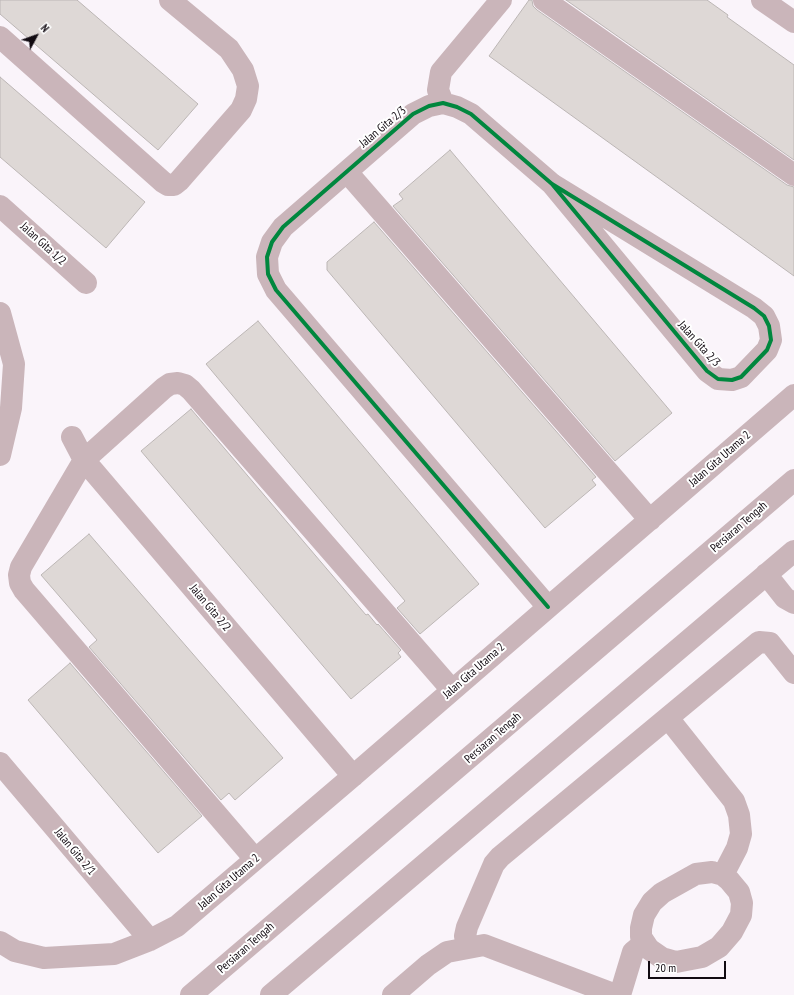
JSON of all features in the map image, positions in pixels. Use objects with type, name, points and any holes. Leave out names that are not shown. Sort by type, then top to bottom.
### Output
[{"type":"street","points":[[0,37],[163,182],[168,185],[174,185],[241,110],[246,99],[248,86],[243,70],[229,49],[170,0]]},
{"type":"street","points":[[443,103],[438,90],[441,72],[501,0]]},
{"type":"street","points":[[544,0],[794,175]]},
{"type":"street","points":[[762,0],[794,22]]},
{"type":"street","name":"Jalan Gita 2/3","points":[[548,607],[276,290],[268,274],[267,257],[272,242],[284,226],[412,114],[429,106],[443,103],[457,107],[471,114],[552,184],[754,308],[764,316],[769,326],[771,340],[768,350],[741,377],[732,380],[718,379],[707,371],[552,184]]},
{"type":"street","points":[[347,172],[650,520]]},
{"type":"street","name":"Jalan Gita 1/2","points":[[0,206],[86,283]]},
{"type":"street","points":[[0,313],[14,364],[11,408],[0,455]]},
{"type":"street","points":[[255,859],[24,590],[20,583],[19,575],[21,567],[84,460],[164,388],[170,384],[178,383],[185,385],[191,390],[452,690]]},
{"type":"street","name":"Jalan Gita Utama 2","points":[[0,942],[15,950],[44,958],[114,954],[150,940],[177,926],[794,395]]},
{"type":"street","name":"Jalan Gita 2/2","points":[[72,437],[84,460],[353,776]]},
{"type":"street","name":"Persiaran Tengah","points":[[191,995],[794,480]]},
{"type":"street","points":[[271,995],[794,551]]},
{"type":"street","points":[[766,574],[785,598],[794,603]]},
{"type":"street","points":[[467,948],[465,936],[467,927],[497,860],[759,642],[770,643],[794,674]]},
{"type":"street","points":[[668,718],[734,801],[739,815],[741,834],[737,848],[723,875]]},
{"type":"street","name":"Jalan Gita 2/1","points":[[0,763],[150,940]]},
{"type":"street","points":[[712,872],[723,875],[739,892],[742,903],[741,915],[732,932],[719,947],[702,957],[676,962],[662,958],[649,949],[644,942],[641,937],[641,928],[644,915],[652,902],[662,893],[696,874],[712,872]]},
{"type":"street","points":[[620,995],[632,952],[644,942]]},
{"type":"street","points":[[393,995],[428,965],[447,952],[484,945],[616,995]]},
{"type":"building","points":[[0,0],[77,0],[198,104],[158,150],[0,14]]},
{"type":"building","points":[[529,0],[532,0],[533,6],[537,10],[787,185],[794,187],[794,276],[489,56]]},
{"type":"building","points":[[566,0],[707,0],[728,15],[727,17],[794,65],[794,160]]},
{"type":"building","points":[[0,77],[145,202],[106,248],[0,157]]},
{"type":"building","points":[[450,150],[672,413],[615,461],[393,206],[403,199],[399,194]]},
{"type":"building","points":[[374,222],[596,477],[592,480],[596,485],[545,528],[327,270],[327,262]]},
{"type":"building","points":[[258,321],[479,584],[420,634],[397,608],[405,601],[206,364]]},
{"type":"building","points":[[191,409],[366,615],[368,614],[377,625],[378,624],[401,650],[398,653],[401,657],[351,699],[141,451]]},
{"type":"building","points":[[89,534],[283,758],[235,800],[229,793],[221,800],[89,647],[97,640],[41,575]]},
{"type":"building","points":[[70,663],[202,816],[158,853],[28,700]]},
{"type":"cycle path","points":[[548,607],[276,290],[268,274],[267,257],[272,242],[283,227],[413,114],[429,106],[443,103],[457,107],[471,114],[552,184],[754,308],[764,316],[769,326],[771,340],[767,350],[741,377],[732,380],[718,379],[707,371],[552,184]]}]
